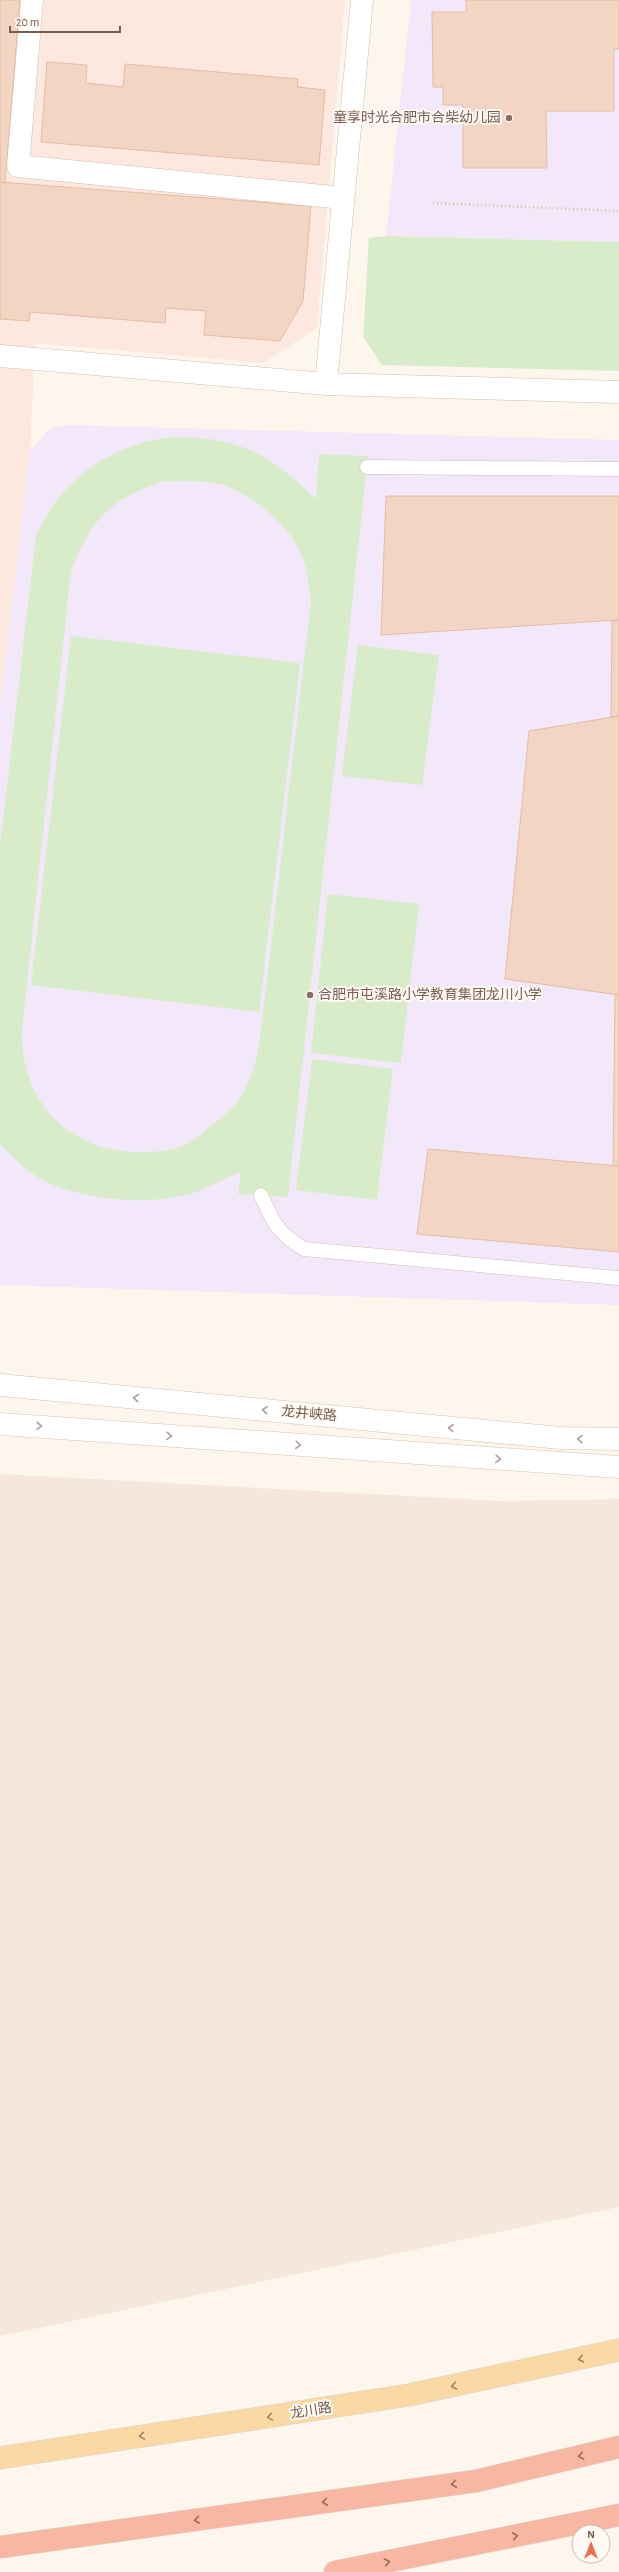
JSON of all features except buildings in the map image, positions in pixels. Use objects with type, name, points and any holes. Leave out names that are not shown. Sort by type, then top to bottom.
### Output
[{"type":"highway","points":[[0,2547],[476,2481],[619,2447]]},
{"type":"highway","points":[[335,2572],[619,2515]]},
{"type":"main road","name":"龙川路","points":[[0,2458],[410,2395],[619,2350]]},
{"type":"street","points":[[32,0],[18,166],[344,198]]},
{"type":"street","points":[[326,384],[362,0]]},
{"type":"street","points":[[0,356],[326,384],[619,392]]},
{"type":"street","name":"龙井峡路","points":[[0,1385],[553,1437],[619,1440]]},
{"type":"street","points":[[0,1424],[619,1467]]},
{"type":"lane","points":[[367,467],[619,469]]},
{"type":"lane","points":[[261,1195],[279,1231],[288,1240],[304,1250],[619,1278]]},
{"type":"path","points":[[433,203],[619,211]]},
{"type":"shaded area","points":[[0,0],[345,0],[317,328],[263,363],[35,343],[30,451],[0,705]]},
{"type":"shaded area","name":"童享时光合肥市合柴幼儿园","points":[[411,0],[619,0],[619,242],[386,236]]},
{"type":"shaded area","name":"合肥市屯溪路小学教育集团龙川小学","points":[[67,425],[619,440],[619,1305],[0,1285],[0,705],[30,451],[50,428]]},
{"type":"shaded area","points":[[0,1474],[501,1501],[619,1499],[619,2207],[0,2336]]},
{"type":"green space","points":[[386,236],[619,242],[619,371],[382,365],[363,337],[369,238]]},
{"type":"green space","points":[[172,437],[216,440],[235,444],[267,459],[299,483],[316,499],[319,454],[368,456],[288,1197],[238,1194],[241,1172],[199,1191],[169,1198],[135,1200],[101,1197],[69,1190],[45,1182],[24,1168],[0,1144],[0,847],[36,536],[59,497],[74,481],[90,468],[108,457],[149,441]],"holes":[[[165,481],[199,481],[219,484],[245,495],[258,504],[282,525],[292,537],[304,562],[311,601],[264,1006],[258,1049],[253,1071],[244,1091],[233,1107],[192,1141],[169,1150],[133,1152],[108,1149],[86,1141],[67,1130],[51,1115],[38,1097],[29,1077],[23,1054],[22,1030],[71,571],[87,537],[95,524],[105,513],[129,495]]]},
{"type":"green space","points":[[71,636],[300,663],[259,1012],[31,985]]},
{"type":"green space","points":[[358,645],[439,655],[422,785],[342,776]]},
{"type":"green space","points":[[328,894],[419,904],[401,1063],[311,1053]]},
{"type":"green space","points":[[312,1059],[393,1069],[377,1200],[296,1190]]},
{"type":"place","name":"童享时光合肥市合柴幼儿园","points":[[509,118]]},
{"type":"place","name":"合肥市屯溪路小学教育集团龙川小学","points":[[310,995]]}]
